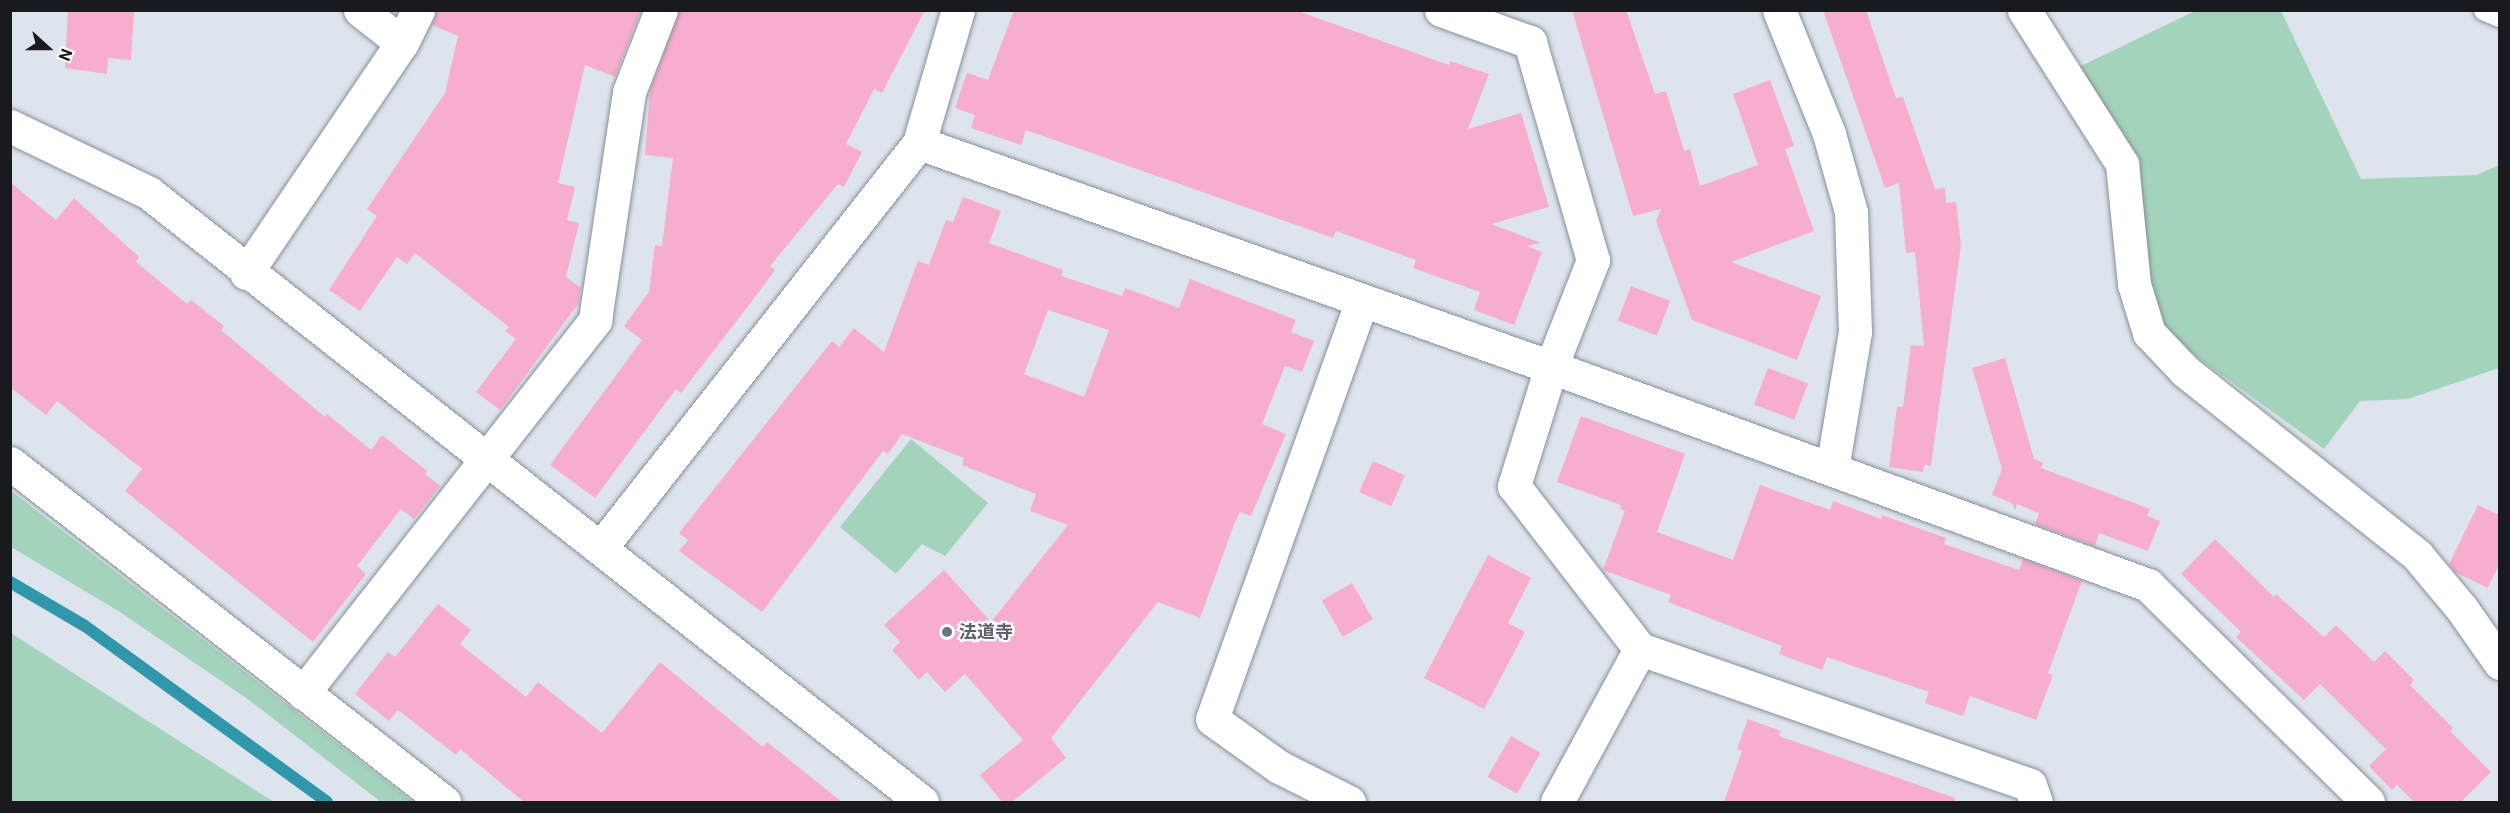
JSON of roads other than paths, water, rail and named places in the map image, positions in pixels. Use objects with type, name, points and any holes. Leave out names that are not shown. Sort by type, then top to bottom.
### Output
[{"type":"street","points":[[360,10],[402,43]]},
{"type":"street","points":[[246,273],[402,43],[418,10]]},
{"type":"street","points":[[303,693],[595,320],[629,92],[661,10]]},
{"type":"street","points":[[602,546],[919,143],[958,10]]},
{"type":"street","points":[[1441,10],[1530,42],[1593,260],[1551,367],[1514,486],[1640,649],[2031,785],[2036,802]]},
{"type":"street","points":[[1779,10],[1829,134],[1851,212],[1855,332],[1832,469]]},
{"type":"street","points":[[2024,10],[2122,164],[2134,284],[2149,333],[2185,371],[2417,555],[2462,609],[2499,663]]},
{"type":"street","points":[[10,126],[149,193],[246,273],[486,462],[602,546],[922,802]]},
{"type":"street","points":[[919,143],[1551,367],[2148,585],[2368,802]]},
{"type":"street","points":[[1349,802],[1279,767],[1212,719],[1362,301]]},
{"type":"street","points":[[10,463],[444,802]]},
{"type":"street","points":[[1557,802],[1640,649]]},
{"type":"lane","points":[[2485,10],[2499,16]]},
{"type":"waterway","points":[[10,582],[85,626],[327,802]]},
{"type":"place","name":"法道寺","points":[[947,632]]}]
